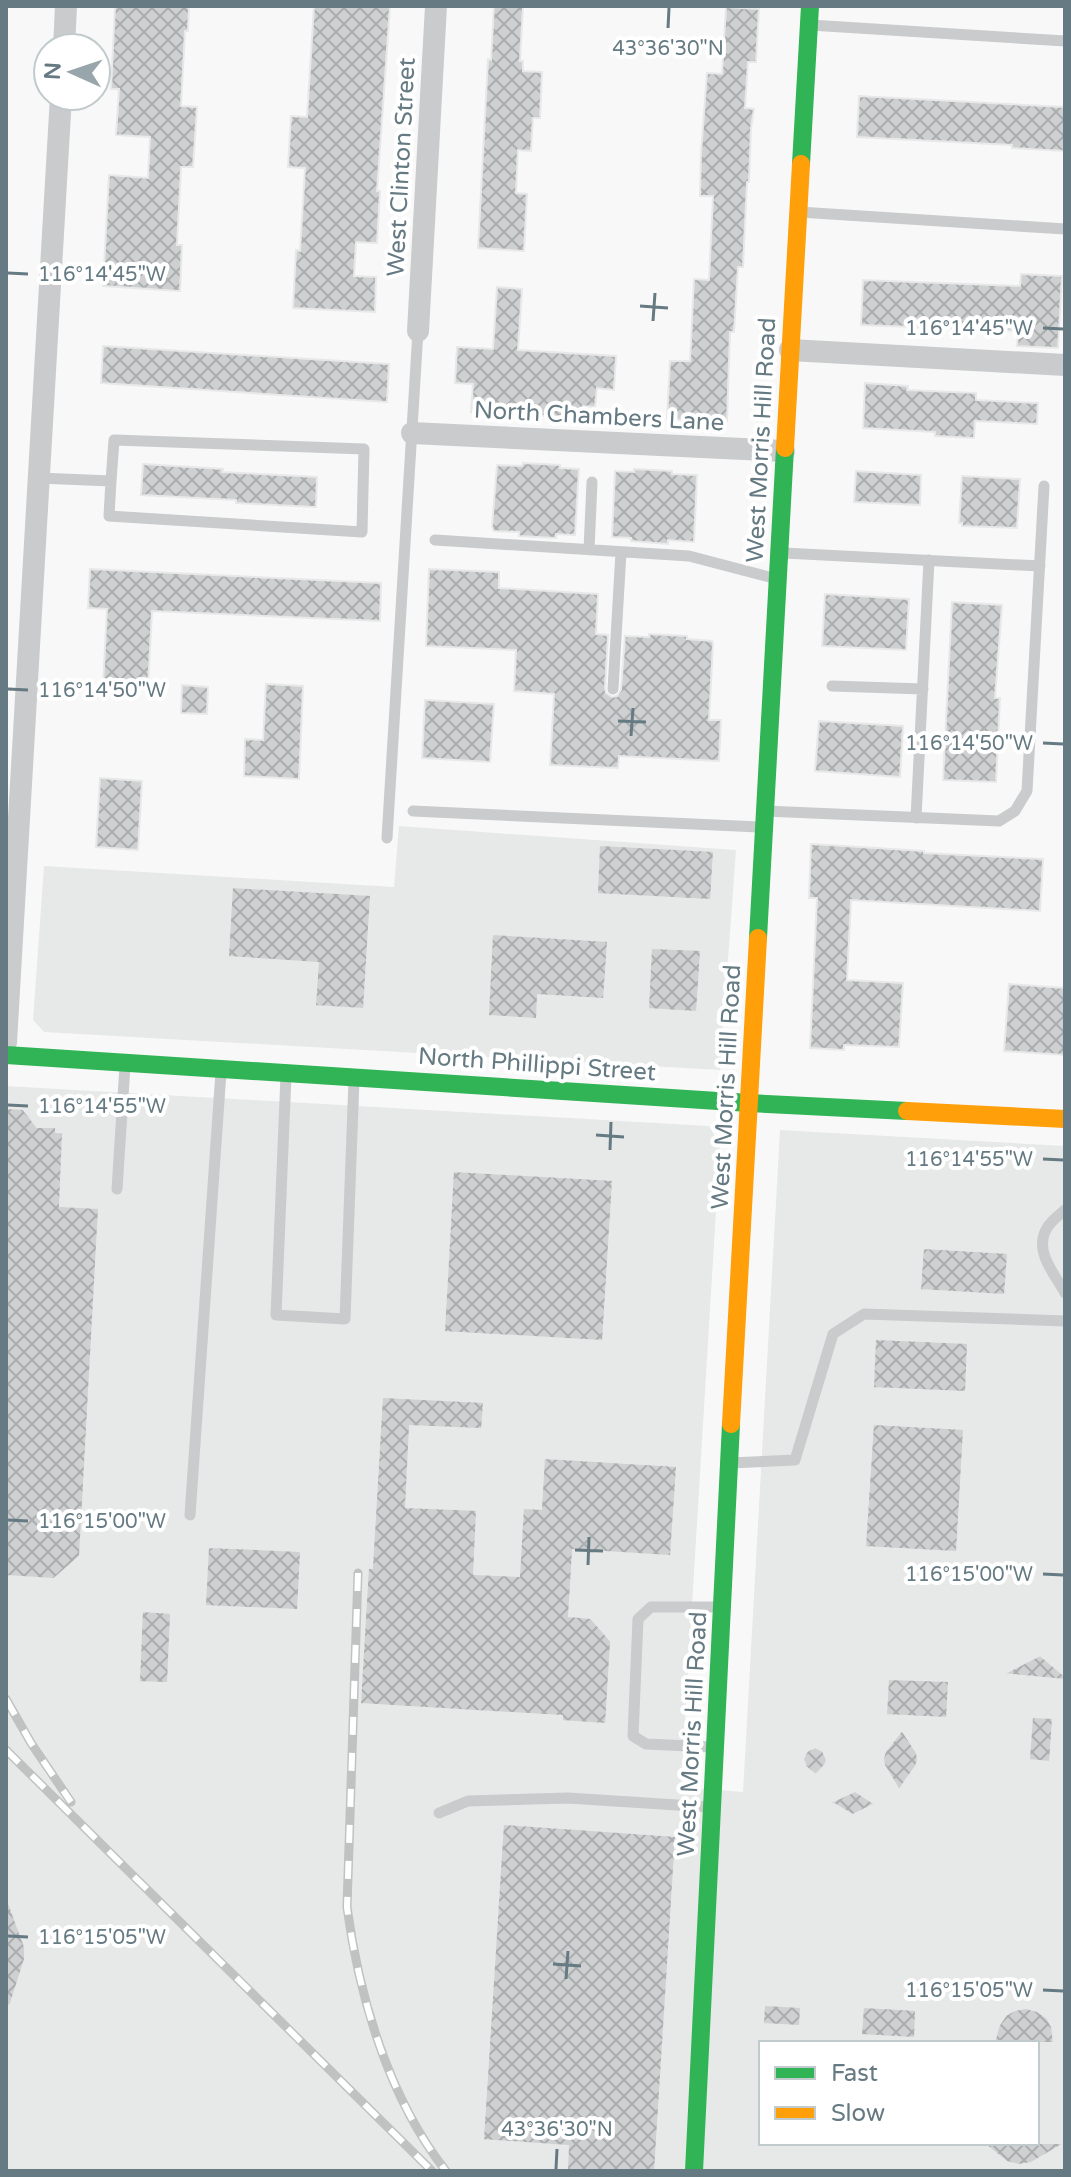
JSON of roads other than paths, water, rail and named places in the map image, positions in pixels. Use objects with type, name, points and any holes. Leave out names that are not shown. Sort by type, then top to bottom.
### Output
[{"type":"street","points":[[65,32],[66,6]]},
{"type":"street","name":"West Clinton Street","points":[[418,331],[436,6]]},
{"type":"street","name":"West Morris Hill Road","points":[[694,2171],[764,819],[810,6]]},
{"type":"street","points":[[6,1042],[60,112]]},
{"type":"street","points":[[790,350],[1065,365]]},
{"type":"street","name":"North Chambers Lane","points":[[412,433],[784,451]]},
{"type":"street","name":"North Phillippi Street","points":[[6,1055],[749,1103],[1065,1119]]},
{"type":"lane","points":[[809,25],[1065,41]]},
{"type":"lane","points":[[799,212],[1065,229]]},
{"type":"lane","points":[[387,838],[418,331]]},
{"type":"lane","points":[[114,440],[364,449],[362,532],[109,516],[111,481],[114,440]]},
{"type":"lane","points":[[39,478],[111,481]]},
{"type":"lane","points":[[589,550],[592,482]]},
{"type":"lane","points":[[413,811],[999,821],[1015,811],[1027,791],[1044,486]]},
{"type":"lane","points":[[435,540],[689,556],[777,579]]},
{"type":"lane","points":[[613,689],[621,552]]},
{"type":"lane","points":[[779,553],[1040,566]]},
{"type":"lane","points":[[916,818],[929,560]]},
{"type":"lane","points":[[832,686],[923,689]]},
{"type":"lane","points":[[117,1189],[126,1061]]},
{"type":"lane","points":[[190,1515],[221,1067]]},
{"type":"lane","points":[[286,1072],[276,1315],[345,1319],[354,1076]]},
{"type":"lane","points":[[1065,1210],[1048,1227],[1044,1236],[1049,1270],[1065,1293]]},
{"type":"lane","points":[[730,1463],[795,1460],[833,1334],[864,1314],[1065,1321]]},
{"type":"lane","points":[[716,1748],[646,1744],[633,1736],[638,1619],[651,1607],[723,1607]]},
{"type":"lane","points":[[439,1813],[468,1801],[568,1798],[712,1807]]},
{"type":"railway","points":[[358,1573],[347,1907],[352,1941],[369,2011],[393,2080],[426,2143],[446,2171]]},
{"type":"railway","points":[[6,1699],[71,1802]]},
{"type":"railway","points":[[6,1750],[432,2171]]}]
